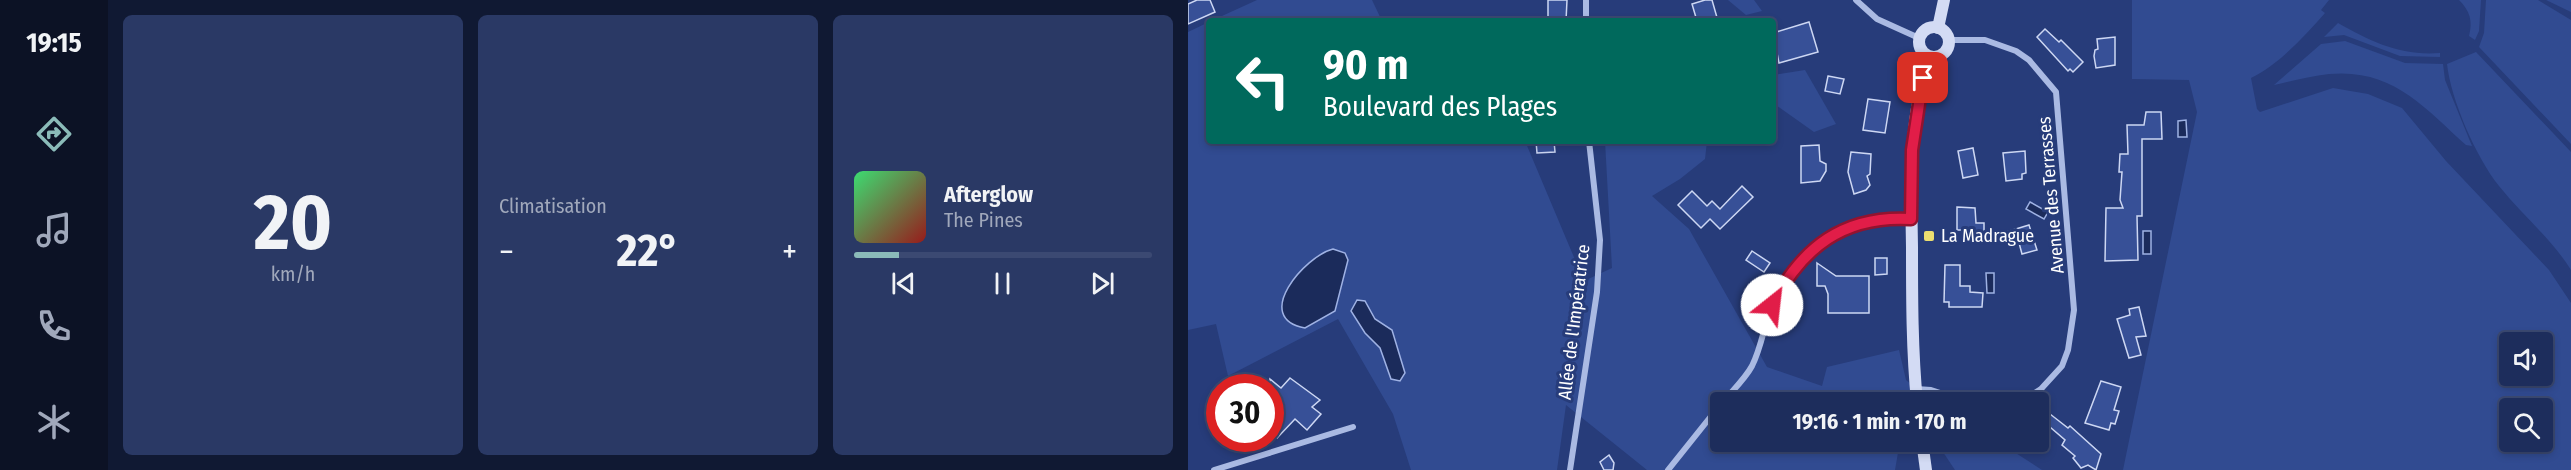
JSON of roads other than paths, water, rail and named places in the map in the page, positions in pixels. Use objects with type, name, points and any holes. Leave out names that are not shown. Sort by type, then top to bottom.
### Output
[{"type":"main road","points":[[1938,28],[1944,0]]},
{"type":"main road","points":[[1938,28],[1943,30],[1949,40],[1946,51],[1936,57],[1930,57],[1921,50],[1919,38],[1926,29],[1938,28]]},
{"type":"main road","points":[[1916,392],[1912,321],[1912,150],[1923,78],[1930,57]]},
{"type":"main road","points":[[1924,452],[1926,470]]},
{"type":"street","points":[[1586,0],[1586,18]]},
{"type":"street","points":[[1856,0],[1877,19],[1919,38]]},
{"type":"street","name":"Avenue des Terrasses","points":[[1949,40],[1985,40],[2016,51],[2029,60],[2056,92],[2074,310],[2062,366],[2036,392]]},
{"type":"street","name":"Allée de l'Impératrice","points":[[1570,470],[1598,282],[1600,240],[1589,144]]},
{"type":"street","points":[[1731,392],[1751,368],[1772,305],[1796,265],[1838,232],[1862,222],[1890,217],[1911,219]]},
{"type":"street","points":[[1668,470],[1710,418]]},
{"type":"street","points":[[1214,470],[1353,427]]},
{"type":"place","name":"La Madrague","points":[[1929,236]]}]
